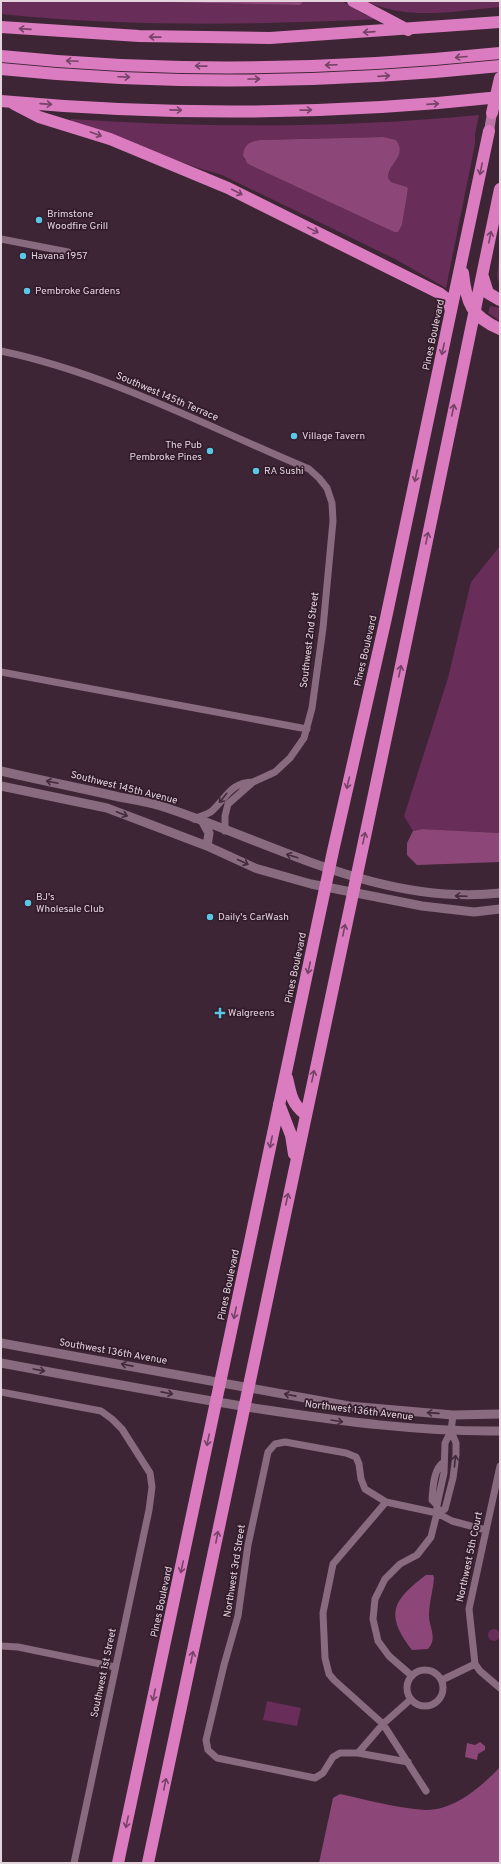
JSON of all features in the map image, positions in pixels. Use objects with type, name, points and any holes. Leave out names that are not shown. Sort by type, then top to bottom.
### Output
[{"type":"highway","points":[[353,1],[408,30]]},
{"type":"highway","points":[[1,27],[139,36],[270,38],[408,30],[500,22]]},
{"type":"highway","points":[[1,56],[113,64],[272,66],[370,63],[500,53]]},
{"type":"highway","points":[[1,69],[122,77],[265,80],[374,76],[500,66]]},
{"type":"highway","name":"Pines Boulevard","points":[[492,113],[500,78]]},
{"type":"highway","points":[[4,101],[144,109],[274,110],[398,106],[500,97]]},
{"type":"highway","points":[[4,101],[40,117],[110,139],[228,188],[439,293],[448,300],[451,311]]},
{"type":"highway","name":"Pines Boulevard","points":[[118,1863],[329,868],[386,618],[489,131]]},
{"type":"highway","points":[[148,1863],[500,189]]},
{"type":"highway","points":[[462,258],[465,292],[468,303],[474,312],[500,330]]},
{"type":"highway","points":[[482,276],[488,293],[494,298],[500,300]]},
{"type":"highway","points":[[286,1074],[292,1101],[296,1107],[305,1114]]},
{"type":"highway","points":[[279,1104],[291,1135],[295,1161]]},
{"type":"main road","name":"Pines Boulevard","points":[[489,131],[492,113]]},
{"type":"street","points":[[1,239],[68,252]]},
{"type":"street","name":"Southwest 145th Terrace","points":[[1,351],[56,364],[123,388],[207,423],[309,470],[319,478]]},
{"type":"street","name":"Southwest 2nd Street","points":[[199,820],[212,810],[228,791],[238,784],[253,782],[275,772],[290,758],[304,738],[307,729],[323,628],[333,521],[332,503],[327,488],[319,478]]},
{"type":"street","points":[[1,672],[307,729]]},
{"type":"street","name":"Southwest 145th Avenue","points":[[1,771],[166,807],[289,856],[356,876],[418,892],[474,896],[500,893]]},
{"type":"street","name":"Southwest 2nd Street","points":[[225,831],[225,816],[228,804],[253,782]]},
{"type":"street","points":[[1,786],[108,808],[207,846],[255,868],[326,887],[422,906],[474,912],[500,908]]},
{"type":"street","points":[[199,820],[209,833],[207,846]]},
{"type":"street","name":"Southwest 136th Avenue","points":[[1,1343],[220,1383]]},
{"type":"street","points":[[1,1363],[216,1402]]},
{"type":"street","name":"Northwest 136th Avenue","points":[[220,1383],[348,1406],[453,1414],[500,1414]]},
{"type":"street","name":"Southwest 1st Street","points":[[1,1392],[101,1411],[122,1429],[142,1457],[150,1473],[152,1487],[150,1510],[74,1863]]},
{"type":"street","name":"Northwest 136th Avenue","points":[[216,1402],[346,1422],[450,1431],[500,1431]]},
{"type":"street","points":[[412,1676],[389,1656],[378,1641],[373,1619],[375,1600],[385,1579],[400,1564],[418,1554],[431,1537],[437,1513],[445,1443],[450,1431],[453,1414]]},
{"type":"street","points":[[437,1513],[445,1508],[455,1467],[456,1443],[450,1431]]},
{"type":"street","name":"Northwest 3rd Street","points":[[358,1752],[340,1752],[333,1757],[323,1774],[314,1778],[217,1758],[208,1750],[206,1740],[224,1665],[238,1616],[248,1544],[268,1452],[275,1444],[285,1442],[346,1453],[356,1457],[365,1489],[386,1502]]},
{"type":"street","points":[[437,1505],[432,1500],[435,1479],[440,1465],[444,1462]]},
{"type":"street","name":"Northwest 5th Court","points":[[475,1664],[469,1609],[500,1466]]},
{"type":"street","points":[[440,1489],[450,1491]]},
{"type":"street","points":[[426,1791],[383,1724],[329,1674],[325,1658],[323,1613],[334,1564],[386,1502],[437,1513],[452,1521],[486,1530]]},
{"type":"street","points":[[1,1646],[18,1647],[115,1667]]},
{"type":"street","points":[[442,1680],[475,1664],[480,1671],[500,1688]]},
{"type":"street","points":[[422,1670],[434,1672],[442,1680],[443,1692],[441,1697],[432,1704],[421,1705],[411,1699],[407,1690],[409,1680],[412,1676],[422,1670]]},
{"type":"street","points":[[358,1752],[383,1724],[411,1699]]},
{"type":"street","points":[[358,1752],[408,1762]]},
{"type":"shaded area","points":[[11,1],[115,1],[300,5],[304,1],[342,1],[365,15],[381,19],[286,23],[191,24],[96,21],[1,14],[1,3]]},
{"type":"shaded area","points":[[115,1],[304,1],[300,5]]},
{"type":"shaded area","points":[[366,1],[500,1],[500,7],[449,12],[415,13],[398,11]]},
{"type":"shaded area","points":[[479,115],[475,134],[475,144],[446,288],[395,259],[222,175],[198,168],[71,121],[71,119],[173,124],[275,125],[428,119]],"holes":[[[384,137],[396,140],[399,146],[399,151],[388,178],[391,182],[407,187],[408,189],[402,225],[394,232],[252,166],[244,159],[260,140]]]},
{"type":"shaded area","points":[[384,137],[396,140],[400,151],[391,168],[388,178],[391,182],[407,187],[408,189],[402,225],[398,232],[394,232],[252,166],[247,163],[243,155],[248,144],[260,140]]},
{"type":"shaded area","points":[[500,249],[500,285],[497,277]]},
{"type":"shaded area","points":[[490,306],[500,308],[500,321],[488,313]]},
{"type":"shaded area","points":[[500,546],[500,833],[422,829],[413,831],[404,816],[448,678],[471,582]]},
{"type":"shaded area","points":[[422,829],[500,833],[500,862],[417,865],[407,855],[407,843],[413,831]]},
{"type":"shaded area","points":[[426,1575],[433,1575],[434,1578],[429,1616],[433,1637],[431,1645],[428,1649],[412,1650],[398,1627],[395,1617],[396,1608],[406,1592]]},
{"type":"shaded area","points":[[492,1629],[496,1629],[500,1635],[496,1641],[492,1641],[488,1637],[488,1633]]},
{"type":"shaded area","points":[[267,1701],[301,1708],[297,1726],[263,1720]]},
{"type":"shaded area","points":[[480,1742],[485,1746],[485,1750],[478,1754],[477,1760],[465,1757],[467,1743],[475,1745]]},
{"type":"shaded area","points":[[500,1767],[500,1863],[319,1863],[333,1798],[340,1794],[404,1808],[425,1810],[436,1809],[457,1802],[467,1796],[485,1782]]},
{"type":"place","name":"Brimstone Woodfire Grill","points":[[39,220]]},
{"type":"place","name":"Havana 1957","points":[[23,256]]},
{"type":"place","name":"Pembroke Gardens","points":[[27,291]]},
{"type":"place","name":"Village Tavern","points":[[294,436]]},
{"type":"place","name":"The Pub Pembroke Pines","points":[[210,451]]},
{"type":"place","name":"RA Sushi","points":[[256,471]]},
{"type":"place","name":"BJ's Wholesale Club","points":[[28,903]]},
{"type":"place","name":"Daily's CarWash","points":[[210,917]]},
{"type":"place","name":"Walgreens","points":[[220,1013]]}]
